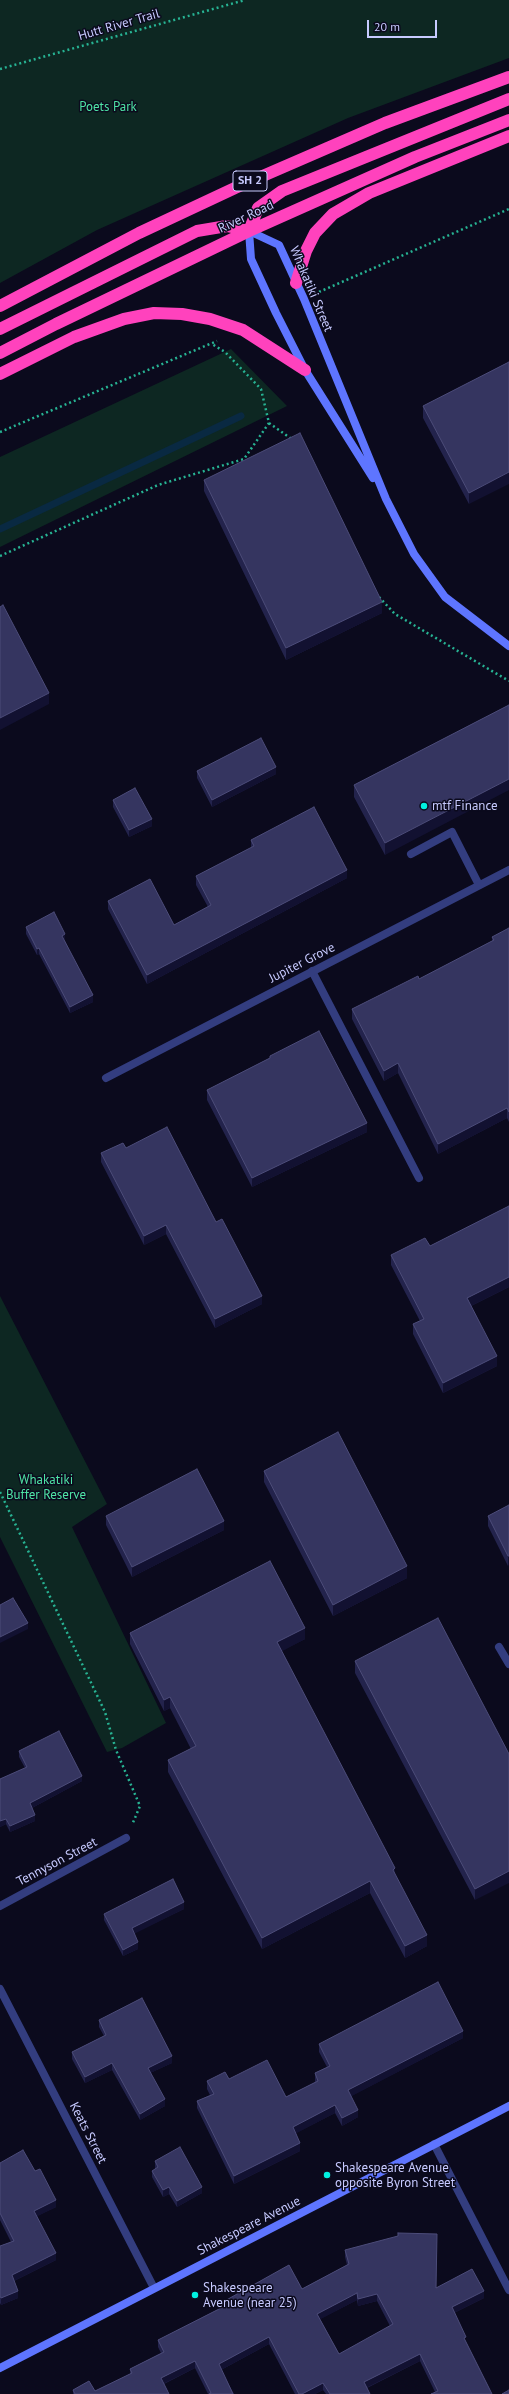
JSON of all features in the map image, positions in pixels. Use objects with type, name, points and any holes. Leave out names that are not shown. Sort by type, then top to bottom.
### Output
[{"type":"highway","name":"SH 2","points":[[0,306],[132,237],[235,188],[385,123],[509,77]]},
{"type":"highway","points":[[0,329],[197,231],[227,226],[249,231],[258,208],[282,191],[509,99]]},
{"type":"highway","name":"River Road","points":[[0,354],[56,324],[249,231],[415,157],[509,120]]},
{"type":"highway","points":[[296,283],[306,251],[315,233],[333,214],[369,193],[509,136]]},
{"type":"highway","points":[[0,374],[74,337],[124,319],[154,313],[182,314],[210,319],[243,330],[305,370]]},
{"type":"street","name":"Whakatiki Street","points":[[386,499],[305,370],[251,259],[249,231],[279,245],[386,499],[414,554],[445,597],[509,646]]},
{"type":"street","points":[[411,854],[452,832],[479,885]]},
{"type":"street","name":"Jupiter Grove","points":[[106,1078],[509,870]]},
{"type":"street","points":[[312,971],[419,1178]]},
{"type":"street","points":[[500,1647],[509,1664]]},
{"type":"street","name":"Tennyson Street","points":[[0,1906],[126,1838]]},
{"type":"street","name":"Keats Street","points":[[0,1989],[154,2288]]},
{"type":"street","name":"Shakespeare Avenue","points":[[0,2368],[509,2106]]},
{"type":"street","points":[[434,2144],[509,2290]]},
{"type":"path","name":"Hutt River Trail","points":[[0,69],[245,0]]},
{"type":"path","points":[[212,344],[225,352],[261,389],[269,423],[300,444]]},
{"type":"path","points":[[0,556],[158,485],[244,459],[269,423]]},
{"type":"path","points":[[375,593],[396,614],[509,681]]},
{"type":"path","points":[[0,1492],[105,1712],[116,1750],[140,1806],[126,1838]]},
{"type":"green space","name":"Poets Park","points":[[0,0],[509,0],[509,58],[348,118],[97,230],[0,283]]},
{"type":"green space","points":[[231,349],[287,406],[0,547],[0,457]]},
{"type":"green space","name":"Whakatiki Buffer Reserve","points":[[0,1296],[107,1504],[72,1527],[166,1723],[122,1748],[107,1752],[0,1537]]},
{"type":"building","points":[[509,362],[509,472],[469,493],[423,406]]},
{"type":"building","points":[[300,433],[382,602],[286,648],[204,480]]},
{"type":"building","points":[[3,605],[49,693],[0,718],[0,607]]},
{"type":"building","points":[[509,705],[509,779],[385,843],[354,785]]},
{"type":"building","points":[[261,738],[276,767],[212,800],[197,771]]},
{"type":"building","points":[[135,788],[152,819],[129,830],[113,800]]},
{"type":"building","points":[[314,807],[347,870],[147,975],[108,901],[150,879],[174,925],[211,905],[196,876],[254,846],[251,840]]},
{"type":"building","points":[[54,912],[65,934],[62,936],[93,995],[70,1007],[39,948],[37,949],[26,927]]},
{"type":"building","points":[[509,928],[509,1112],[507,1108],[438,1144],[398,1063],[384,1071],[352,1009],[418,976],[419,979],[494,940],[492,937]]},
{"type":"building","points":[[319,1031],[367,1123],[252,1178],[207,1090]]},
{"type":"building","points":[[167,1127],[216,1222],[222,1219],[262,1296],[215,1319],[166,1225],[144,1236],[101,1153],[123,1143],[126,1148]]},
{"type":"building","points":[[509,1206],[509,1277],[467,1298],[497,1356],[443,1383],[413,1324],[424,1319],[391,1255],[425,1238],[430,1246]]},
{"type":"building","points":[[338,1432],[407,1566],[333,1605],[264,1471]]},
{"type":"building","points":[[197,1469],[224,1521],[132,1567],[106,1516]]},
{"type":"building","points":[[509,1505],[509,1556],[508,1556],[488,1516]]},
{"type":"building","points":[[270,1561],[305,1628],[277,1642],[395,1868],[393,1870],[427,1935],[405,1946],[370,1881],[262,1938],[168,1760],[196,1746],[170,1697],[164,1700],[130,1633]]},
{"type":"building","points":[[13,1598],[28,1623],[0,1637],[0,1605]]},
{"type":"building","points":[[438,1618],[509,1754],[509,1871],[475,1889],[355,1661]]},
{"type":"building","points":[[59,1731],[82,1776],[30,1803],[35,1815],[10,1826],[6,1819],[0,1821],[0,1779],[27,1767],[19,1751]]},
{"type":"building","points":[[173,1879],[184,1902],[132,1928],[138,1942],[123,1950],[104,1914]]},
{"type":"building","points":[[438,1982],[463,2031],[348,2090],[358,2110],[342,2118],[335,2105],[293,2127],[300,2143],[234,2176],[197,2101],[214,2094],[207,2081],[225,2072],[229,2079],[267,2060],[286,2097],[318,2081],[315,2073],[330,2066],[319,2044]]},
{"type":"building","points":[[142,1998],[172,2056],[148,2068],[165,2099],[140,2114],[112,2063],[85,2077],[72,2052],[106,2035],[99,2020]]},
{"type":"building","points":[[180,2147],[202,2187],[177,2201],[169,2187],[163,2190],[152,2171],[158,2167],[155,2161]]},
{"type":"building","points":[[23,2150],[35,2171],[40,2169],[56,2200],[34,2211],[56,2253],[12,2275],[18,2291],[1,2298],[0,2246],[14,2241],[0,2213],[0,2163]]},
{"type":"building","points":[[398,2233],[437,2234],[436,2288],[472,2269],[484,2291],[452,2307],[466,2337],[464,2338],[492,2394],[431,2394],[438,2391],[420,2354],[364,2382],[370,2394],[330,2394],[323,2383],[302,2394],[299,2394],[269,2337],[219,2364],[233,2394],[209,2394],[211,2393],[195,2361],[161,2378],[169,2394],[75,2394],[73,2390],[89,2381],[95,2391],[132,2373],[130,2369],[164,2352],[158,2340],[223,2307],[221,2303],[289,2265],[302,2289],[349,2264],[345,2250],[398,2236]],"holes":[[[357,2293],[358,2299],[377,2294],[393,2324],[339,2354],[317,2314]]]},
{"type":"building","points":[[509,2390],[509,2394],[502,2394]]},
{"type":"waterway","points":[[0,529],[241,416]]},
{"type":"place","name":"mtf Finance","points":[[424,806]]},
{"type":"place","name":"Shakespeare Avenue opposite Byron Street","points":[[327,2175]]},
{"type":"place","name":"Shakespeare Avenue (near 25)","points":[[195,2295]]}]
